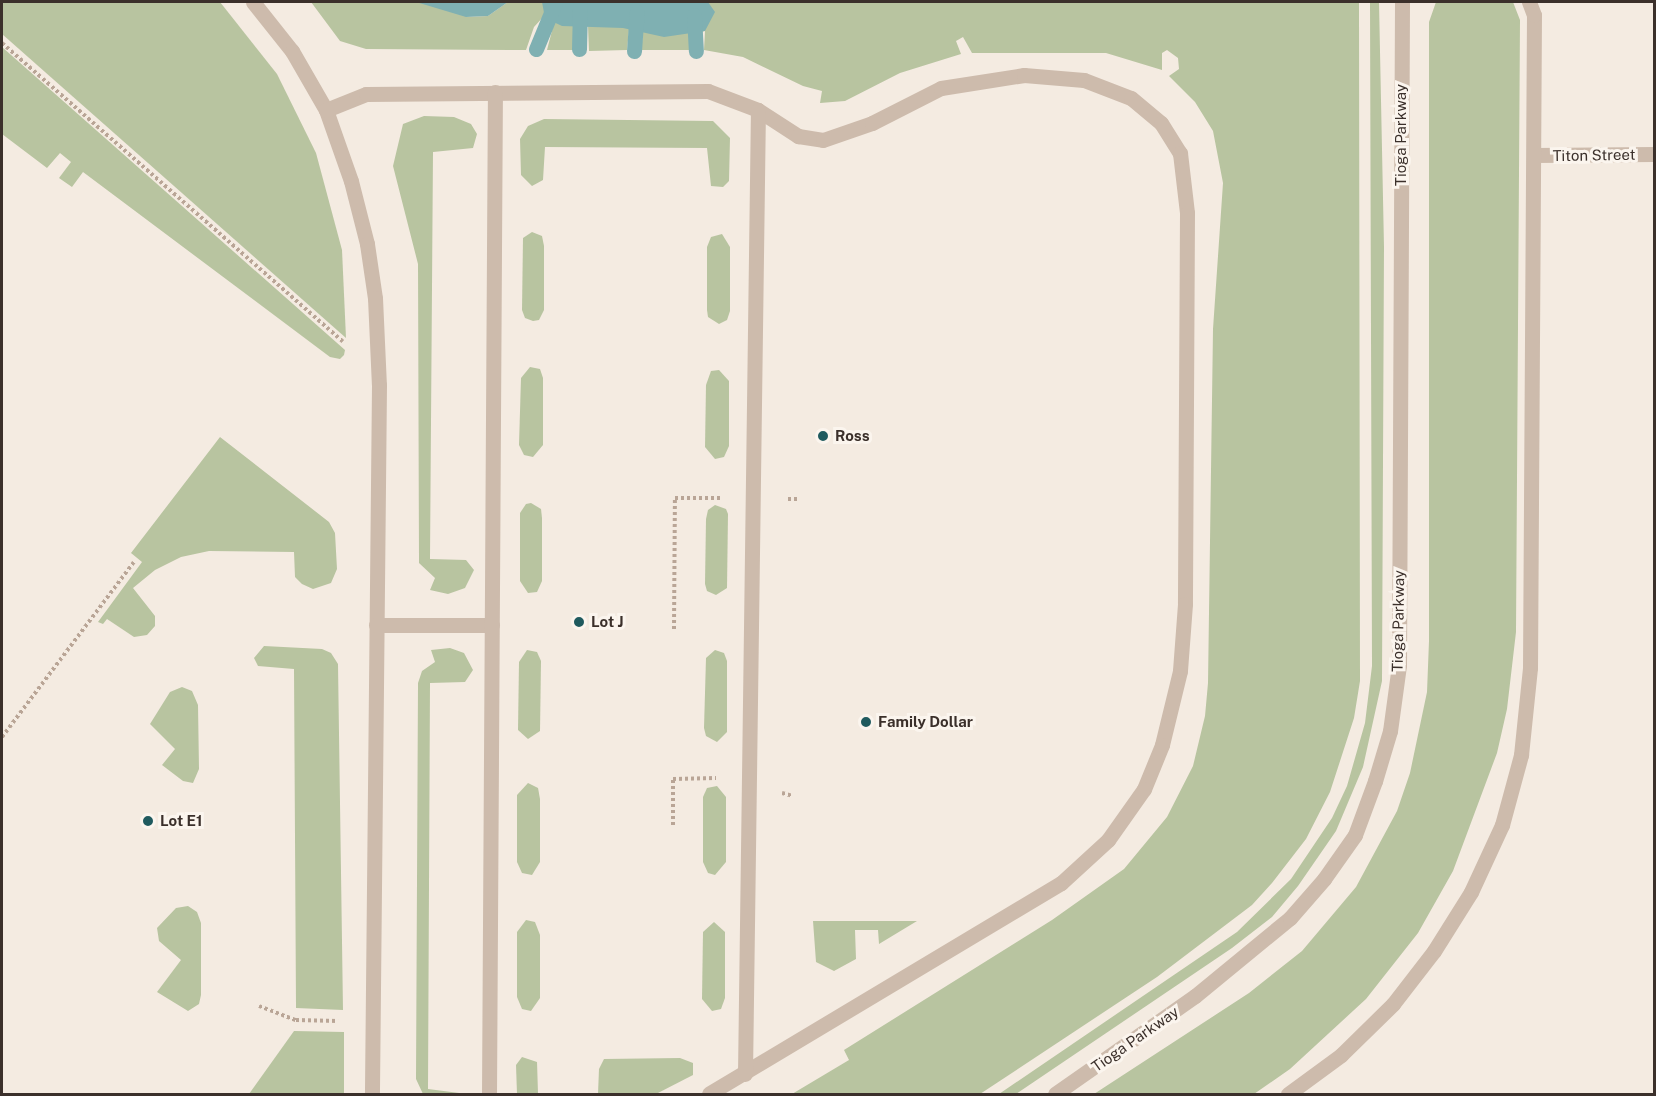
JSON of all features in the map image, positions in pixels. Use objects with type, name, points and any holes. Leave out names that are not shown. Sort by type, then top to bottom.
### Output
[{"type":"street","points":[[253,2],[291,51],[326,110],[351,181],[367,244],[375,298],[379,385],[372,1095]]},
{"type":"street","name":"Tioga Parkway","points":[[1055,1095],[1195,996],[1290,918],[1324,879],[1355,835],[1375,781],[1390,731],[1399,665],[1402,2]]},
{"type":"street","points":[[1288,1095],[1341,1055],[1394,1004],[1434,951],[1471,892],[1502,825],[1521,755],[1530,668],[1534,15],[1529,2]]},
{"type":"street","points":[[326,110],[366,94],[708,91],[758,110],[798,136],[823,140],[872,123],[941,88],[1024,75],[1084,80],[1131,98],[1161,123],[1180,153],[1186,183],[1185,604],[1180,671],[1162,745],[1144,789],[1108,840],[1061,883],[709,1095]]},
{"type":"street","points":[[489,1095],[495,92]]},
{"type":"street","points":[[745,1074],[758,110]]},
{"type":"street","name":"Titon Street","points":[[1534,156],[1654,154]]},
{"type":"street","points":[[376,625],[492,626]]},
{"type":"path","points":[[2,42],[346,344]]},
{"type":"path","points":[[674,629],[675,498],[798,499]]},
{"type":"path","points":[[2,737],[134,562]]},
{"type":"path","points":[[259,1006],[296,1020],[342,1021]]},
{"type":"green space","points":[[2,2],[220,2],[277,74],[316,153],[342,250],[346,338],[2,34]]},
{"type":"green space","points":[[311,2],[466,2],[466,17],[488,16],[508,2],[1359,2],[1360,681],[1354,718],[1330,792],[1306,839],[1252,905],[1157,977],[980,1094],[792,1094],[849,1060],[844,1050],[1052,920],[1124,869],[1167,817],[1193,766],[1205,716],[1208,683],[1213,329],[1223,183],[1213,131],[1195,102],[1169,76],[1179,69],[1178,58],[1167,50],[1162,53],[1162,70],[1106,53],[972,53],[963,37],[956,41],[961,54],[900,73],[845,101],[820,103],[822,91],[803,86],[743,57],[704,50],[705,31],[689,35],[691,50],[641,50],[643,34],[629,30],[627,50],[589,51],[588,26],[575,26],[573,50],[547,50],[554,23],[544,16],[534,27],[526,50],[366,49],[340,41]]},
{"type":"green space","points":[[1370,2],[1379,2],[1384,247],[1382,681],[1363,767],[1336,831],[1298,886],[1272,917],[1232,948],[1016,1094],[999,1094],[1237,932],[1291,879],[1332,818],[1347,786],[1365,723],[1372,666]]},
{"type":"green space","points":[[1436,2],[1513,2],[1520,20],[1516,632],[1507,709],[1497,753],[1453,871],[1418,933],[1366,999],[1290,1069],[1254,1094],[1094,1094],[1249,993],[1302,951],[1356,887],[1397,811],[1410,773],[1427,692],[1429,641],[1429,22]]},
{"type":"green space","points":[[2,47],[345,350],[344,355],[340,359],[330,357],[83,172],[72,187],[59,178],[71,162],[60,153],[47,168],[2,134]]},
{"type":"green space","points":[[424,116],[454,117],[471,124],[477,134],[473,148],[433,152],[430,559],[466,560],[474,570],[465,588],[448,594],[430,590],[435,578],[419,563],[418,264],[393,166],[403,124]]},
{"type":"green space","points":[[544,119],[713,121],[730,138],[729,181],[723,187],[711,186],[707,148],[545,147],[543,180],[532,186],[521,175],[520,139],[528,126]]},
{"type":"green space","points":[[532,232],[542,236],[544,246],[544,310],[539,320],[533,321],[525,318],[522,310],[523,238]]},
{"type":"green space","points":[[722,234],[730,247],[730,311],[727,320],[719,324],[708,317],[707,247],[711,237]]},
{"type":"green space","points":[[530,367],[540,369],[543,378],[543,445],[533,457],[524,455],[519,445],[521,378]]},
{"type":"green space","points":[[719,370],[729,381],[729,446],[724,457],[715,459],[705,447],[706,385],[711,371]]},
{"type":"green space","points":[[220,437],[329,522],[335,533],[337,569],[331,583],[313,589],[302,584],[295,577],[294,552],[209,551],[181,557],[155,570],[133,588],[155,616],[155,626],[147,635],[134,637],[107,619],[103,624],[98,622],[142,562],[131,553]]},
{"type":"green space","points":[[531,503],[541,509],[542,581],[537,592],[528,593],[520,581],[520,513],[526,504]]},
{"type":"green space","points":[[715,505],[726,509],[728,514],[727,588],[716,595],[707,591],[705,584],[706,519],[708,510]]},
{"type":"green space","points":[[264,646],[322,649],[331,653],[338,664],[343,1010],[296,1008],[294,669],[258,666],[254,658]]},
{"type":"green space","points":[[450,648],[464,653],[473,670],[465,682],[430,683],[428,1089],[467,1094],[423,1094],[416,1079],[418,683],[422,671],[435,662],[431,650]]},
{"type":"green space","points":[[527,650],[537,652],[541,661],[540,731],[528,739],[518,730],[519,662]]},
{"type":"green space","points":[[715,650],[724,653],[727,661],[727,732],[717,742],[706,736],[704,728],[706,658]]},
{"type":"green space","points":[[182,687],[192,691],[198,705],[199,769],[193,783],[183,781],[162,765],[175,749],[150,724],[170,692]]},
{"type":"green space","points":[[528,783],[538,788],[540,799],[540,862],[532,875],[522,873],[517,862],[517,795]]},
{"type":"green space","points":[[717,786],[726,797],[726,862],[715,875],[708,873],[703,862],[703,797],[707,788]]},
{"type":"green space","points":[[188,906],[197,912],[201,923],[201,995],[199,1004],[188,1011],[157,992],[181,960],[159,941],[157,928],[176,908]]},
{"type":"green space","points":[[526,920],[535,922],[540,935],[540,998],[531,1011],[522,1009],[517,997],[517,932]]},
{"type":"green space","points":[[813,921],[917,921],[879,944],[878,930],[855,930],[856,959],[834,971],[816,962]]},
{"type":"green space","points":[[714,922],[725,932],[725,998],[721,1009],[712,1011],[702,999],[703,932]]},
{"type":"green space","points":[[294,1031],[344,1032],[344,1094],[249,1094]]},
{"type":"green space","points":[[522,1057],[537,1062],[538,1094],[517,1094],[516,1065]]},
{"type":"green space","points":[[680,1058],[693,1063],[693,1075],[656,1094],[598,1094],[599,1069],[604,1059]]},
{"type":"water","points":[[416,2],[508,2],[488,16],[466,17]]},
{"type":"water","points":[[542,2],[708,2],[715,12],[705,31],[664,37],[623,28],[562,26],[545,18]]},
{"type":"waterway","points":[[536,49],[555,3]]},
{"type":"waterway","points":[[579,49],[580,7]]},
{"type":"waterway","points":[[634,51],[637,12]]},
{"type":"waterway","points":[[694,15],[696,51]]},
{"type":"place","name":"Ross","points":[[823,436]]},
{"type":"place","name":"Lot J","points":[[579,622]]},
{"type":"place","name":"Family Dollar","points":[[866,722]]},
{"type":"place","name":"Lot E1","points":[[148,821]]}]
